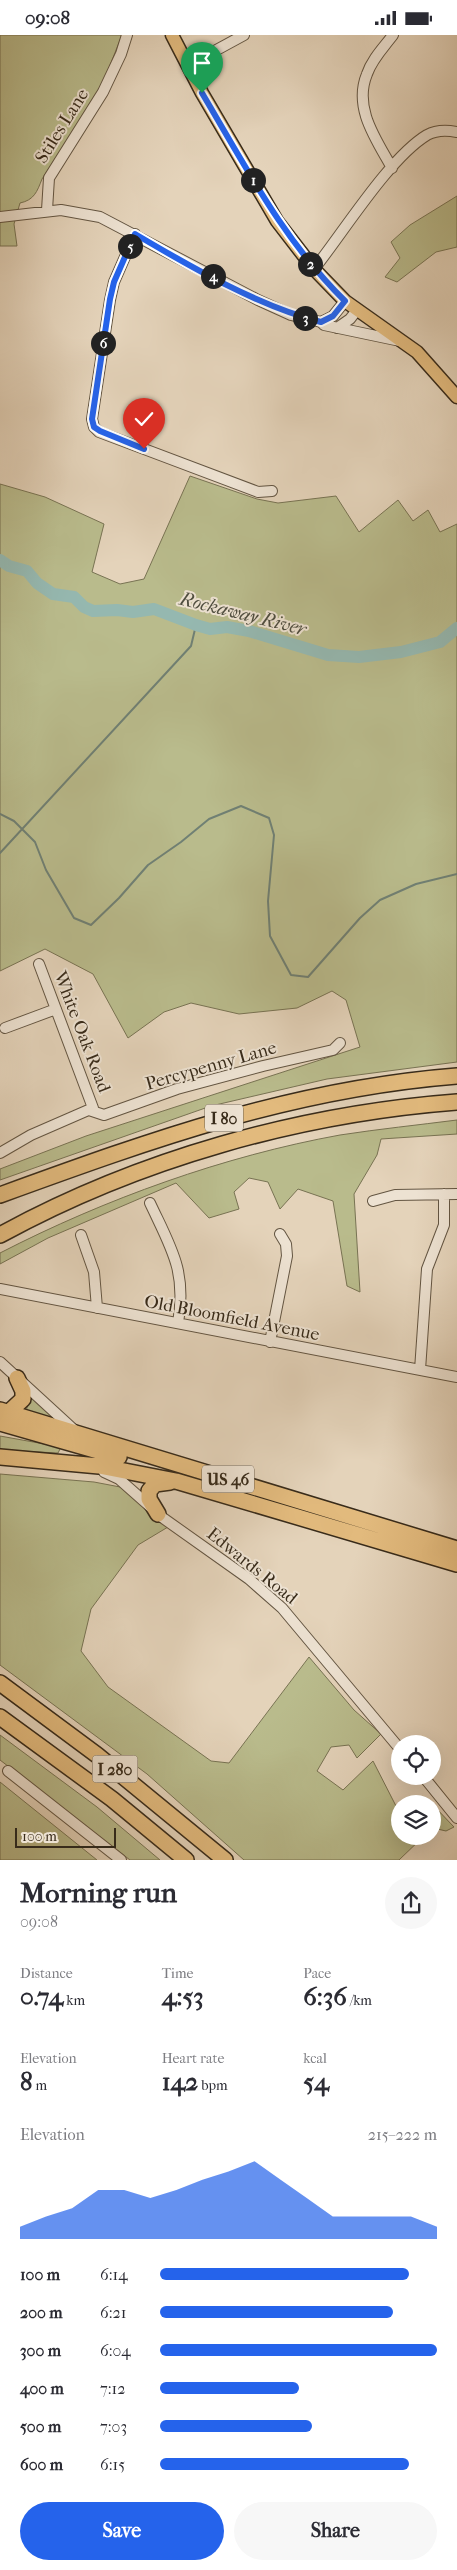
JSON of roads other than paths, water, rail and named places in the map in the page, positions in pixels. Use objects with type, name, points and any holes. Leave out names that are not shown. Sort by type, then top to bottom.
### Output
[{"type":"highway","name":"I 80","points":[[0,1195],[166,1135],[247,1111],[356,1088],[457,1076]]},
{"type":"highway","name":"I 80","points":[[0,1235],[104,1187],[222,1145],[343,1117],[457,1102]]},
{"type":"highway","points":[[3,1415],[23,1399],[23,1391],[17,1378]]},
{"type":"highway","points":[[3,1415],[190,1478],[195,1485]]},
{"type":"highway","name":"US 46","points":[[3,1415],[85,1436],[457,1549]]},
{"type":"highway","name":"US 46","points":[[0,1457],[76,1463],[195,1485],[457,1564]]},
{"type":"highway","points":[[158,1514],[149,1499],[148,1491],[155,1484],[176,1481]]},
{"type":"highway","name":"I 280","points":[[0,1683],[97,1755],[226,1860]]},
{"type":"highway","name":"I 280","points":[[0,1717],[112,1799],[186,1860]]},
{"type":"main road","points":[[172,35],[187,66],[277,221],[314,269],[345,301],[417,352],[457,397]]},
{"type":"street","name":"Stiles Lane","points":[[47,210],[49,178],[103,92],[118,61],[127,35]]},
{"type":"street","points":[[187,66],[244,35]]},
{"type":"street","points":[[392,168],[366,119],[363,91],[371,65],[393,35]]},
{"type":"street","points":[[314,269],[392,168],[427,135],[442,131],[457,132]]},
{"type":"street","points":[[0,217],[47,210],[75,211],[100,217],[258,300],[291,315],[321,322],[324,325],[401,341]]},
{"type":"street","points":[[135,234],[114,282],[110,299],[92,419],[97,430],[258,493],[272,491]]},
{"type":"street","points":[[321,322],[333,316],[345,301]]},
{"type":"street","points":[[337,328],[350,319],[357,310]]},
{"type":"street","name":"White Oak Road","points":[[39,964],[90,1096],[93,1108],[89,1110]]},
{"type":"street","points":[[5,1028],[56,1009]]},
{"type":"street","name":"Percypenny Lane","points":[[89,1110],[100,1115],[111,1113],[186,1087],[333,1050],[340,1043]]},
{"type":"street","points":[[0,1153],[31,1135],[89,1110]]},
{"type":"street","points":[[420,1370],[426,1269],[444,1225],[444,1194]]},
{"type":"street","points":[[373,1201],[395,1195],[457,1194]]},
{"type":"street","points":[[150,1203],[179,1270],[182,1297],[178,1323]]},
{"type":"street","points":[[270,1342],[287,1256],[286,1244],[280,1233]]},
{"type":"street","points":[[81,1235],[94,1272],[97,1308]]},
{"type":"street","name":"Old Bloomfield Avenue","points":[[0,1289],[457,1377]]},
{"type":"street","points":[[0,1362],[66,1424],[85,1436]]},
{"type":"street","name":"Edwards Road","points":[[76,1463],[100,1470],[119,1479],[158,1514],[249,1579],[282,1608],[391,1738]]},
{"type":"street","points":[[8,1771],[121,1860]]},
{"type":"street","points":[[430,1785],[457,1818]]},
{"type":"waterway","name":"Rockaway River","points":[[0,560],[9,566],[27,571],[37,583],[53,594],[74,597],[84,607],[93,611],[117,610],[133,612],[154,609],[210,629],[227,627],[249,631],[328,655],[359,657],[401,652],[440,642],[457,628]]},
{"type":"waterway","points":[[0,853],[191,646],[196,625]]},
{"type":"waterway","points":[[0,814],[14,821],[35,842],[46,870],[74,918],[91,925],[119,898],[148,865],[181,842],[209,819],[241,806],[269,818],[274,835],[268,901],[270,936],[291,975],[308,977],[360,918],[380,900],[416,884],[457,874]]}]
